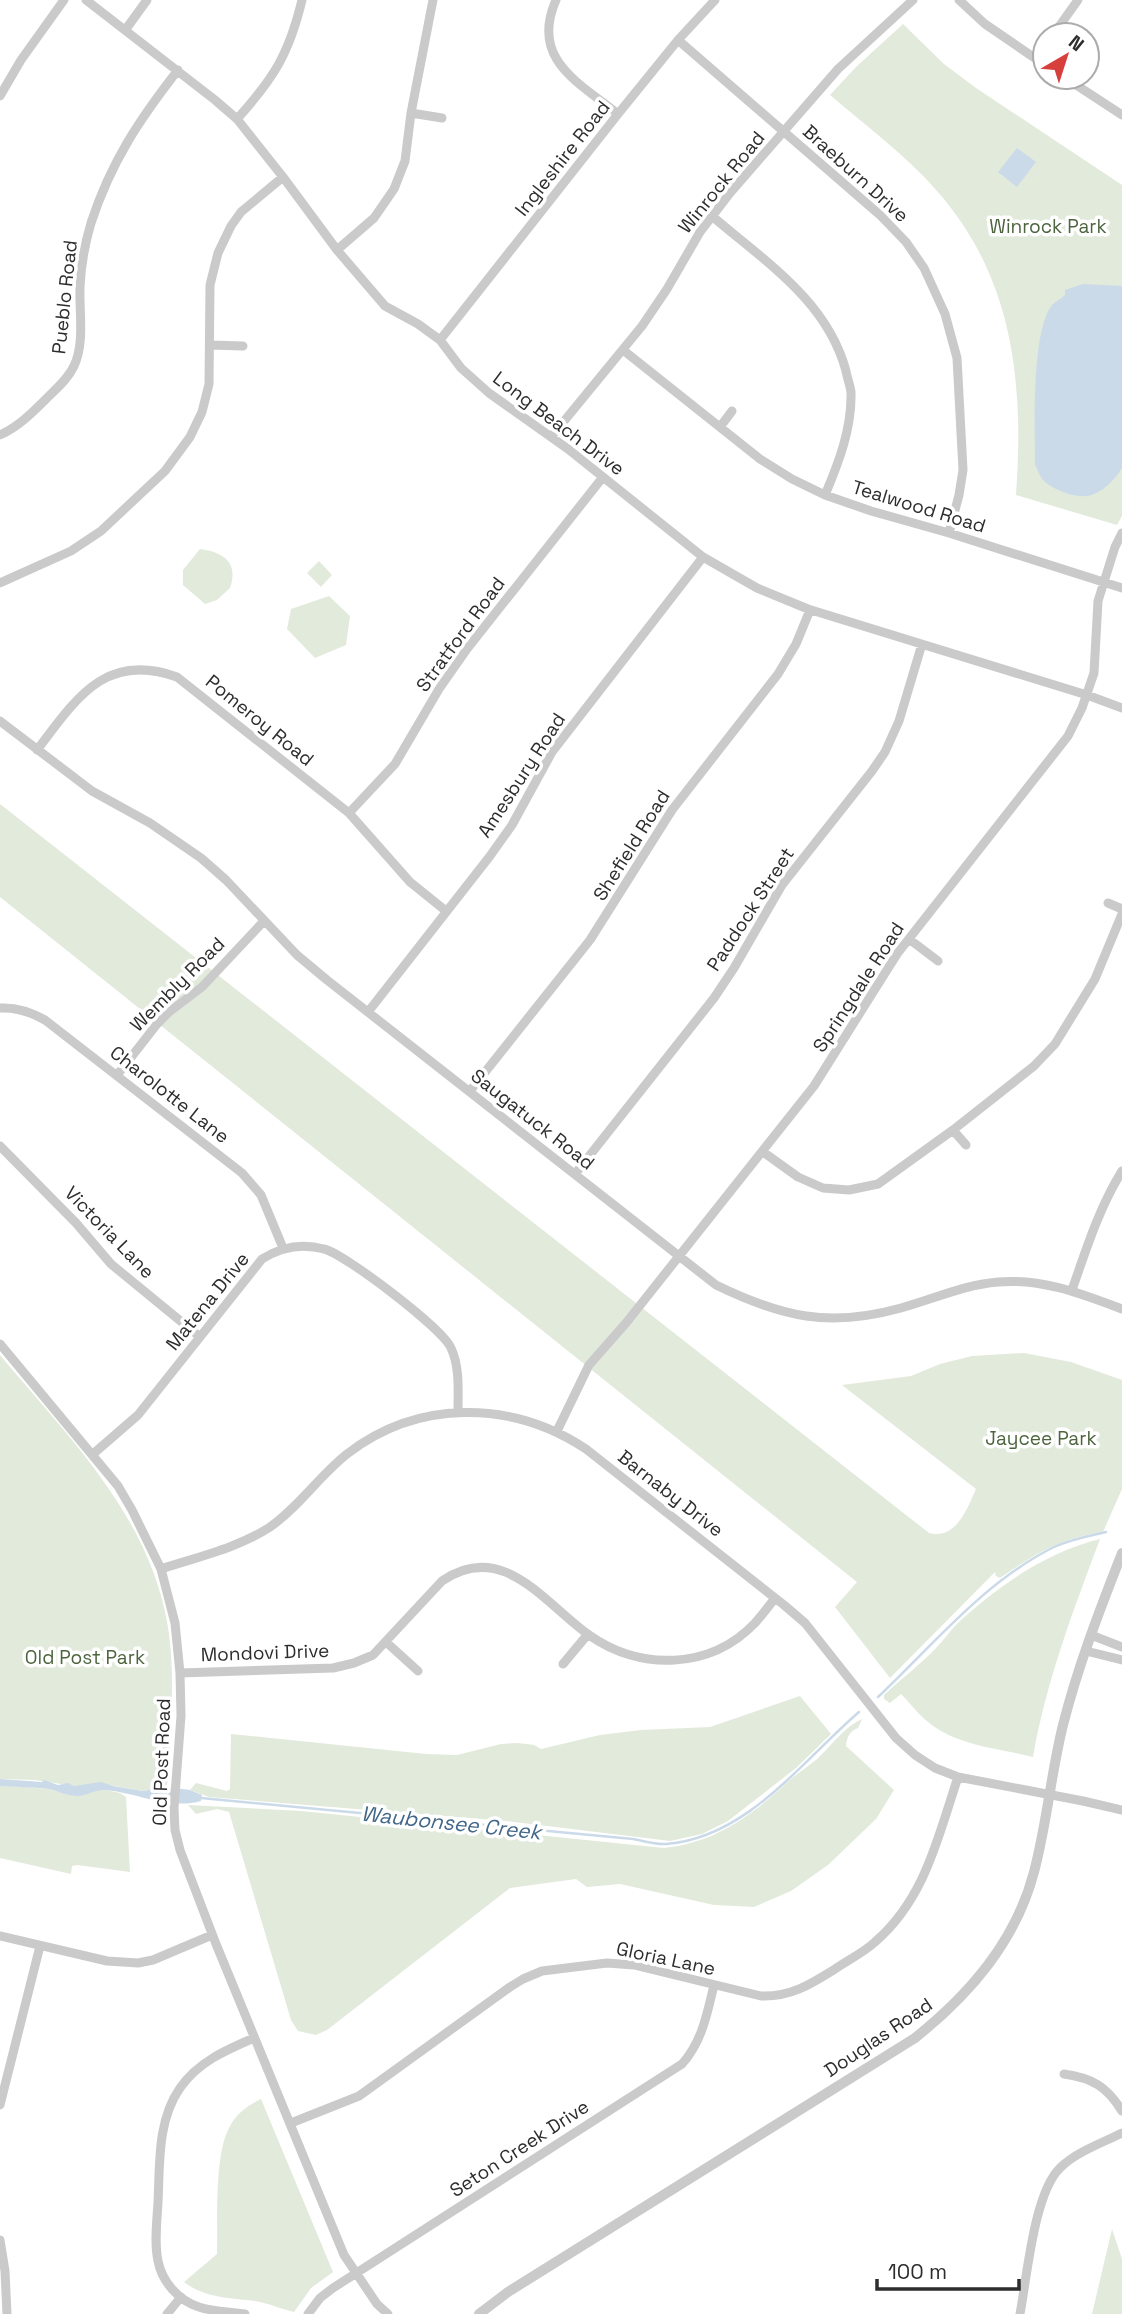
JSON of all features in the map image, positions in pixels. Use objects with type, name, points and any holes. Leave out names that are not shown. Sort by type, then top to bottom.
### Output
[{"type":"street","points":[[0,96],[21,60],[64,0]]},
{"type":"street","name":"Long Beach Drive","points":[[86,0],[237,119],[337,250],[385,306],[440,340],[461,368],[489,393],[551,437],[703,557],[757,588],[810,610],[1122,708]]},
{"type":"street","points":[[126,29],[147,0]]},
{"type":"street","points":[[237,119],[267,86],[284,59],[302,0]]},
{"type":"street","points":[[337,250],[374,218],[394,189],[405,161],[411,113],[433,0]]},
{"type":"street","points":[[556,0],[548,27],[548,40],[553,54],[566,72],[618,114]]},
{"type":"street","name":"Ingleshire Road","points":[[440,340],[618,114],[678,40],[715,0]]},
{"type":"street","name":"Winrock Road","points":[[551,437],[658,303],[712,216],[856,51],[913,0]]},
{"type":"street","points":[[959,0],[985,24],[1031,55]]},
{"type":"street","points":[[1063,21],[1078,0]]},
{"type":"street","name":"Braeburn Drive","points":[[678,40],[885,220],[906,242],[923,266],[936,290],[953,339],[958,363],[963,470],[949,533]]},
{"type":"street","name":"Pueblo Road","points":[[0,435],[22,422],[39,406],[69,375],[75,364],[80,332],[80,285],[86,248],[102,191],[145,112],[178,70]]},
{"type":"street","points":[[1085,91],[1122,115]]},
{"type":"street","points":[[411,113],[442,118]]},
{"type":"street","points":[[0,583],[71,551],[101,531],[165,471],[190,437],[202,412],[209,384],[210,285],[218,253],[241,212],[283,177]]},
{"type":"street","points":[[712,216],[806,296],[822,316],[843,359],[851,390],[849,414],[840,458],[825,495]]},
{"type":"street","points":[[210,345],[243,346]]},
{"type":"street","name":"Tealwood Road","points":[[623,350],[771,466],[825,495],[1122,588]]},
{"type":"street","points":[[720,427],[732,411]]},
{"type":"street","name":"Stratford Road","points":[[349,814],[397,761],[467,649],[603,477]]},
{"type":"street","name":"Springdale Road","points":[[557,1431],[589,1365],[610,1343],[763,1152],[833,1059],[882,976],[909,939],[1058,752],[1075,724],[1087,695],[1096,661],[1096,617],[1103,582],[1122,533]]},
{"type":"street","name":"Amesbury Road","points":[[368,1012],[491,856],[512,825],[552,752],[703,557]]},
{"type":"street","name":"Shefield Road","points":[[470,1091],[590,940],[672,810],[783,667],[810,610]]},
{"type":"street","name":"Paddock Street","points":[[575,1174],[714,998],[782,885],[874,769],[896,729],[922,645]]},
{"type":"street","name":"Pomeroy Road","points":[[37,750],[75,702],[98,681],[121,671],[149,669],[177,677],[349,814],[403,874],[446,911]]},
{"type":"street","name":"Saugatuck Road","points":[[0,721],[92,791],[150,822],[201,858],[226,880],[297,955],[716,1285],[757,1304],[800,1317],[872,1315],[902,1308],[955,1289],[1000,1282],[1024,1282],[1072,1290],[1122,1309]]},
{"type":"street","points":[[763,1152],[798,1177],[823,1188],[849,1190],[878,1184],[953,1130],[1034,1066],[1055,1044],[1095,979],[1122,911],[1108,903]]},
{"type":"street","name":"Wembly Road","points":[[118,1074],[157,1024],[202,987],[264,921]]},
{"type":"street","points":[[909,939],[938,961]]},
{"type":"street","name":"Charolotte Lane","points":[[0,1008],[19,1009],[38,1016],[118,1074],[252,1183],[269,1209],[284,1248]]},
{"type":"street","points":[[953,1130],[965,1145]]},
{"type":"street","name":"Victoria Lane","points":[[0,1146],[76,1223],[111,1264],[200,1336]]},
{"type":"street","points":[[1072,1290],[1100,1212],[1122,1171]]},
{"type":"street","points":[[284,1248],[307,1246],[331,1251],[438,1331],[451,1347],[457,1369],[458,1412]]},
{"type":"street","name":"Matena Drive","points":[[93,1454],[138,1415],[262,1259],[284,1248]]},
{"type":"street","name":"Old Post Road","points":[[0,1344],[93,1454],[132,1510],[160,1569],[175,1623],[180,1673],[181,1716],[174,1808],[175,1830],[180,1850],[212,1935],[344,2255],[377,2304],[388,2314]]},
{"type":"street","name":"Barnaby Drive","points":[[160,1569],[239,1543],[271,1526],[346,1455],[378,1434],[418,1418],[458,1412],[493,1413],[525,1420],[557,1431],[586,1448],[806,1623],[896,1738],[934,1768],[958,1777],[1122,1810]]},
{"type":"street","name":"Douglas Road","points":[[479,2314],[508,2292],[915,2038],[954,2006],[993,1959],[1019,1914],[1034,1873],[1063,1727],[1091,1634],[1122,1553]]},
{"type":"street","name":"Mondovi Drive","points":[[180,1673],[333,1668],[365,1659],[386,1642],[442,1581],[460,1572],[485,1568],[499,1570],[521,1579],[588,1634],[626,1655],[657,1661],[683,1660],[710,1652],[736,1638],[755,1623],[775,1598]]},
{"type":"street","points":[[564,1664],[588,1634]]},
{"type":"street","points":[[1091,1634],[1122,1647]]},
{"type":"street","points":[[386,1642],[418,1671]]},
{"type":"street","points":[[1086,1651],[1122,1660]]},
{"type":"street","name":"Gloria Lane","points":[[291,2123],[359,2096],[510,1987],[542,1971],[607,1963],[634,1965],[761,1996],[777,1997],[816,1981],[876,1942],[903,1913],[931,1862],[958,1777]]},
{"type":"street","points":[[0,1936],[107,1961],[138,1963],[152,1960],[212,1935]]},
{"type":"street","points":[[0,2105],[40,1946]]},
{"type":"street","name":"Seton Creek Drive","points":[[308,2314],[320,2298],[500,2179],[682,2064],[690,2056],[702,2032],[713,1985]]},
{"type":"street","points":[[246,2314],[201,2309],[171,2288],[161,2271],[158,2259],[157,2229],[161,2141],[171,2103],[189,2077],[216,2055],[254,2038]]},
{"type":"street","points":[[1064,2074],[1085,2077],[1101,2086],[1122,2112]]},
{"type":"street","points":[[1020,2314],[1038,2214],[1048,2182],[1062,2165],[1122,2133]]},
{"type":"street","points":[[0,2240],[5,2271],[6,2314]]},
{"type":"street","points":[[167,2314],[181,2297]]},
{"type":"green space","name":"Winrock Park","points":[[903,24],[944,64],[976,88],[1122,185],[1122,516],[1117,525],[1016,495],[1018,413],[1015,373],[998,296],[983,260],[963,224],[925,178],[830,95]]},
{"type":"green space","points":[[200,549],[222,556],[231,565],[232,571],[230,588],[217,600],[205,604],[183,585],[183,570]]},
{"type":"green space","points":[[319,561],[332,575],[321,587],[307,573]]},
{"type":"green space","points":[[329,596],[350,616],[346,645],[315,658],[287,629],[291,609]]},
{"type":"green space","name":"Jaycee Park","points":[[0,804],[929,1533],[946,1532],[953,1527],[964,1514],[976,1489],[842,1385],[911,1376],[940,1364],[972,1356],[1024,1353],[1071,1362],[1122,1380],[1122,1489],[1103,1532],[1049,1548],[1000,1578],[995,1572],[890,1678],[835,1607],[857,1582],[0,897]]},
{"type":"green space","name":"Old Post Park","points":[[0,1355],[111,1491],[133,1528],[151,1567],[164,1609],[171,1654],[172,1704],[167,1787],[143,1791],[109,1785],[74,1786],[35,1780],[0,1779]]},
{"type":"green space","points":[[1100,1539],[1053,1674],[1033,1757],[978,1745],[939,1730],[901,1694],[890,1703],[884,1699],[884,1695],[930,1654],[958,1623],[992,1594],[1043,1561]]},
{"type":"green space","points":[[800,1696],[831,1734],[796,1768],[728,1821],[702,1834],[670,1841],[506,1821],[209,1797],[190,1790],[196,1783],[227,1791],[230,1789],[231,1734],[457,1755],[501,1744],[534,1745],[541,1749],[600,1735],[710,1727]]},
{"type":"green space","points":[[862,1719],[858,1728],[849,1735],[846,1746],[894,1790],[876,1819],[828,1865],[791,1891],[754,1907],[714,1905],[620,1884],[587,1887],[576,1879],[510,1888],[327,2030],[316,2035],[298,2031],[291,2020],[229,1812],[217,1809],[196,1814],[188,1805],[301,1811],[664,1848],[701,1840],[733,1825],[817,1759],[855,1722]]},
{"type":"green space","points":[[0,1785],[49,1789],[75,1796],[92,1790],[106,1790],[126,1797],[130,1872],[77,1865],[72,1866],[71,1874],[0,1858]]},
{"type":"green space","points":[[261,2099],[333,2272],[311,2288],[294,2312],[260,2302],[209,2294],[184,2282],[217,2254],[218,2189],[224,2140],[239,2115]]},
{"type":"green space","points":[[1112,2229],[1122,2259],[1122,2314],[1092,2314]]},
{"type":"water","points":[[1017,148],[1036,162],[1017,187],[998,172]]},
{"type":"water","points":[[1083,284],[1122,286],[1122,468],[1113,480],[1088,496],[1074,495],[1047,483],[1035,464],[1035,405],[1040,336],[1052,305],[1065,295],[1065,290]]},
{"type":"water","points":[[0,1779],[44,1780],[58,1785],[68,1783],[74,1786],[101,1782],[143,1791],[167,1787],[190,1790],[202,1795],[201,1801],[189,1803],[165,1802],[106,1790],[75,1796],[49,1789],[0,1786]]},
{"type":"waterway","name":"Waubonsee Creek","points":[[878,1697],[961,1615],[1005,1577],[1054,1547],[1106,1532]]},
{"type":"waterway","name":"Waubonsee Creek","points":[[201,1798],[666,1844],[695,1839],[748,1813],[794,1774],[859,1712]]}]
